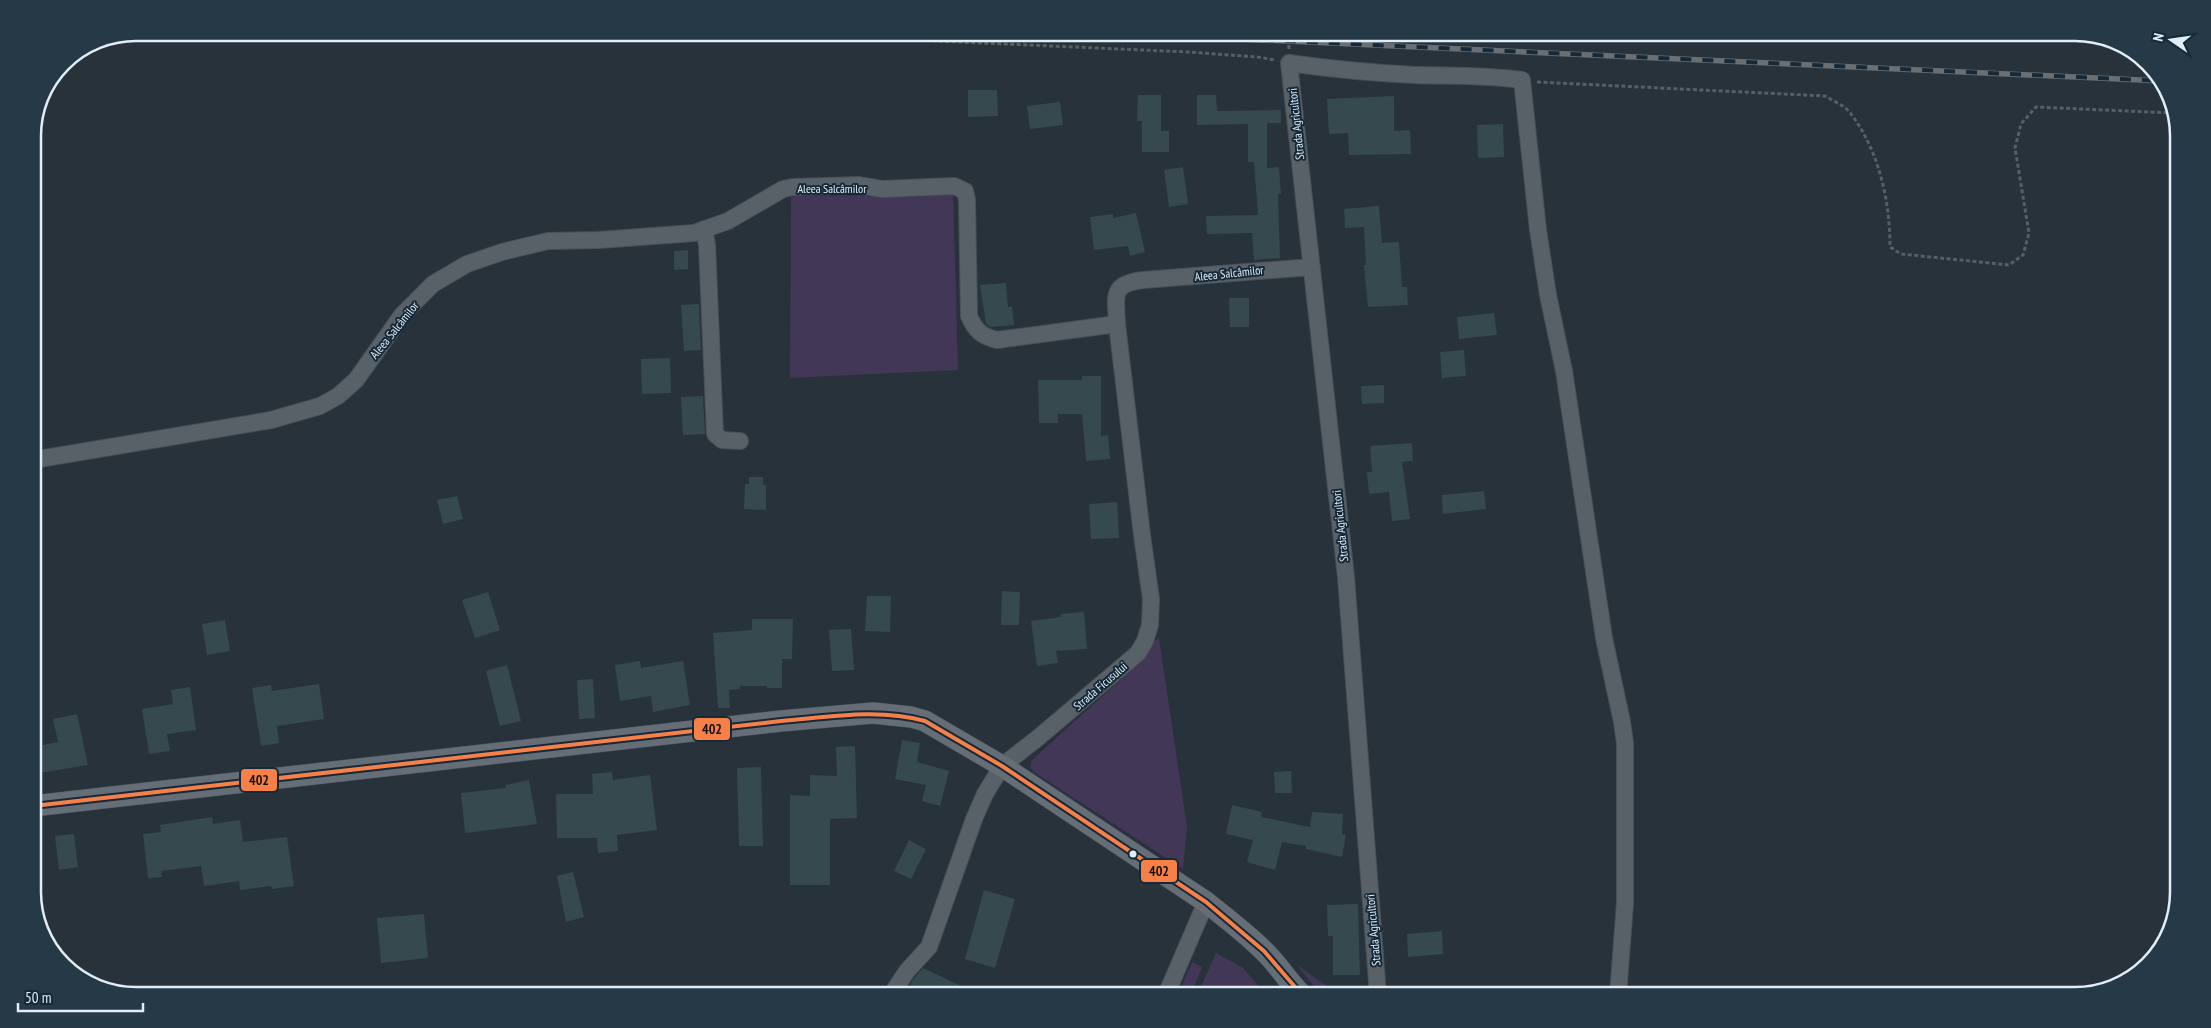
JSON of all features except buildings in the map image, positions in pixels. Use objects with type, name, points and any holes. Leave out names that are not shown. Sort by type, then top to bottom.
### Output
[{"type":"main road","points":[[41,805],[782,721],[872,713],[911,717],[925,721],[1002,766],[1206,902],[1265,952],[1291,987]]},
{"type":"street","points":[[1289,63],[1356,72],[1494,76],[1522,80],[1538,230],[1548,295],[1564,371],[1604,638],[1625,742],[1625,903],[1619,987]]},
{"type":"street","name":"Strada Agricultori","points":[[1289,63],[1346,577],[1377,987]]},
{"type":"street","name":"Aleea Salcâmilor","points":[[41,459],[271,420],[320,406],[356,380],[402,315],[434,284],[467,264],[502,252],[548,241],[599,240],[694,232],[728,221],[782,189],[793,187],[859,185],[882,190],[954,186],[965,191],[967,200],[969,316],[974,328],[984,337],[997,340],[1117,324],[1116,295],[1118,289],[1128,281],[1312,267]]},
{"type":"street","points":[[704,229],[707,245],[715,434],[722,440],[740,441]]},
{"type":"street","name":"Strada Ficusului","points":[[897,987],[907,971],[929,947],[974,819],[985,794],[1002,766],[1138,653],[1150,625],[1151,599],[1117,324]]},
{"type":"street","points":[[1170,987],[1206,902]]},
{"type":"path","points":[[932,41],[1222,54],[1258,57],[1289,63]]},
{"type":"path","points":[[1522,80],[1546,84],[1569,82],[1825,96],[1850,112],[1878,162],[1890,228],[1890,247],[1901,254],[2009,265],[2024,255],[2029,234],[2014,148],[2020,124],[2036,107],[2167,113]]},
{"type":"shaded area","points":[[953,194],[958,370],[790,378],[791,196]]},
{"type":"shaded area","points":[[1159,638],[1187,827],[1183,869],[1034,772],[1030,767],[1032,760],[1127,674],[1152,642]]},
{"type":"shaded area","points":[[1216,953],[1243,968],[1259,987],[1201,987]]},
{"type":"shaded area","points":[[1192,962],[1202,967],[1194,987],[1181,987]]},
{"type":"shaded area","points":[[1297,965],[1329,987],[1315,987]]},
{"type":"railway","points":[[1284,41],[2152,81]]},
{"type":"transit line","name":"402","points":[[41,805],[781,721],[871,714],[907,717],[925,721],[1002,766],[1206,902],[1264,951],[1295,987]]}]
